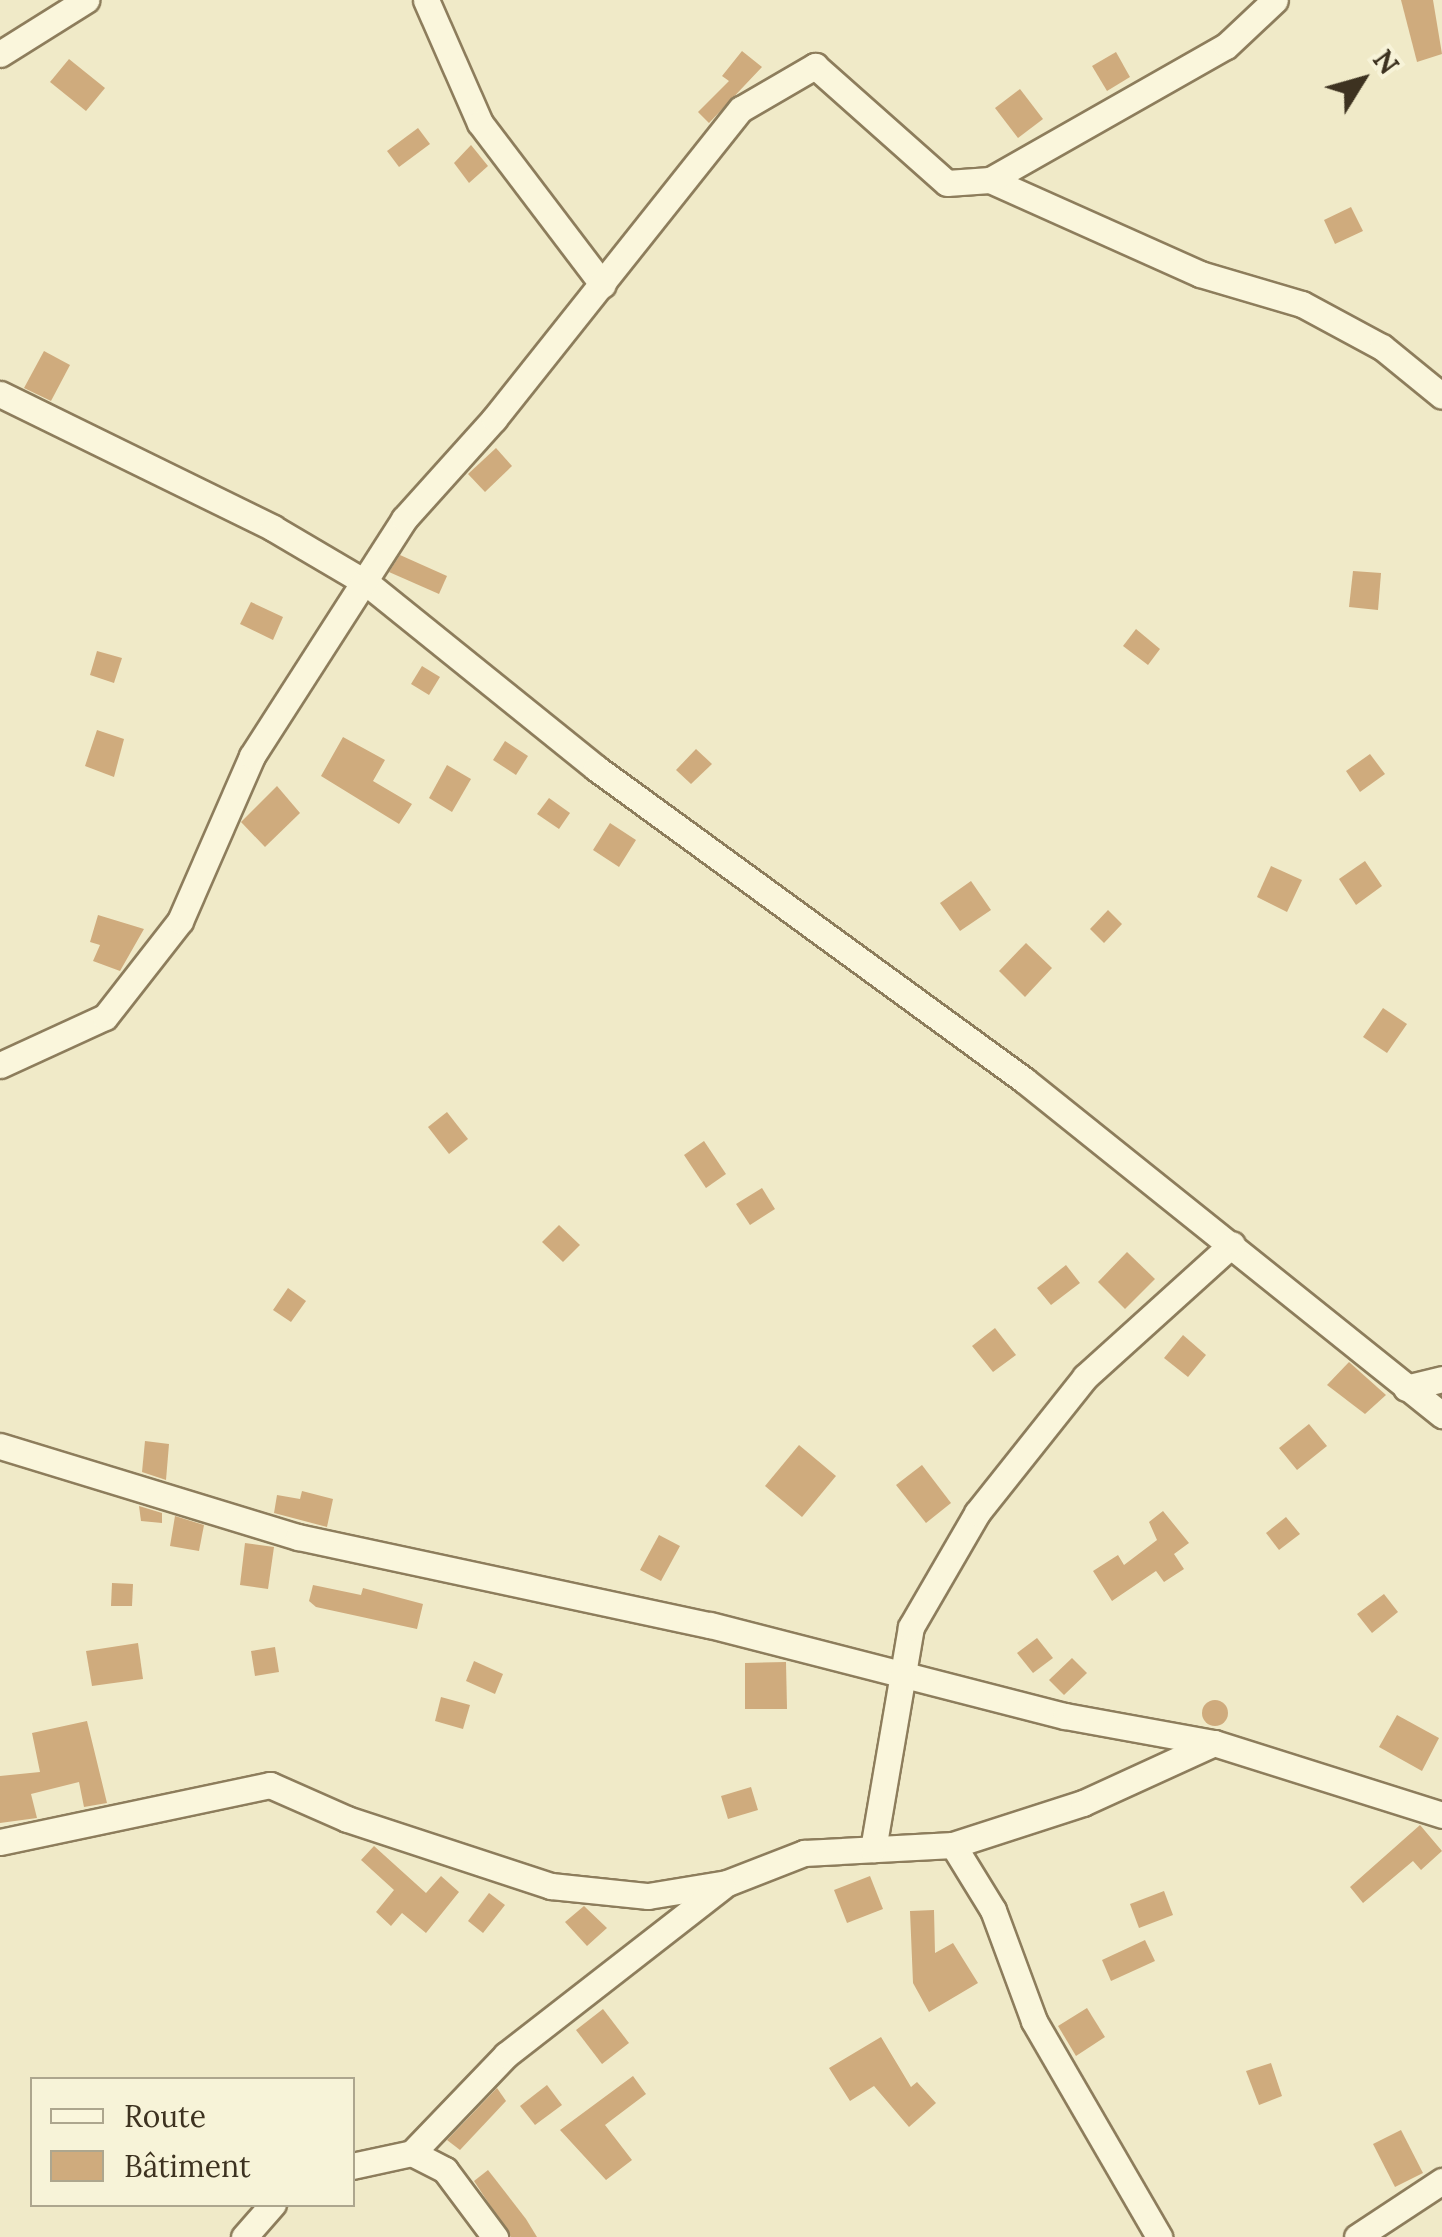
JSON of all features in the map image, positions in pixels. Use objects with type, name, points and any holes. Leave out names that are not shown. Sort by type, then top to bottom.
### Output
[{"type":"street","points":[[0,54],[86,0]]},
{"type":"street","points":[[426,0],[480,123],[603,285]]},
{"type":"street","points":[[990,180],[1226,46],[1275,0]]},
{"type":"street","points":[[0,1065],[105,1017],[169,935],[252,756],[368,584],[404,519],[603,285],[741,109],[815,66],[948,182],[990,180],[1200,274],[1302,304],[1382,347],[1442,396]]},
{"type":"street","points":[[0,394],[273,528],[368,584],[596,768],[1024,1080],[1442,1415]]},
{"type":"street","points":[[873,1850],[911,1627],[977,1514],[1085,1377],[1232,1244]]},
{"type":"street","points":[[1406,1388],[1442,1379]]},
{"type":"street","points":[[0,1446],[167,1492],[298,1537],[710,1624],[902,1678],[1214,1743],[1442,1815]]},
{"type":"street","points":[[0,1842],[270,1785],[347,1819],[551,1886],[648,1896],[726,1884],[804,1853],[953,1844],[1082,1803],[1214,1743]]},
{"type":"street","points":[[953,1844],[992,1910],[1034,2021],[1158,2237]]},
{"type":"street","points":[[355,2165],[412,2153],[506,2055],[726,1884]]},
{"type":"street","points":[[412,2153],[445,2170],[495,2237]]},
{"type":"street","points":[[1357,2237],[1442,2181]]},
{"type":"street","points":[[244,2237],[270,2207]]},
{"type":"building","points":[[1401,0],[1433,0],[1442,54],[1417,62]]},
{"type":"building","points":[[742,51],[762,67],[709,123],[698,112],[729,81],[722,76]]},
{"type":"building","points":[[1116,52],[1130,77],[1107,91],[1092,66]]},
{"type":"building","points":[[69,59],[105,88],[86,111],[50,82]]},
{"type":"building","points":[[1020,89],[1043,119],[1018,138],[995,108]]},
{"type":"building","points":[[418,128],[430,144],[399,167],[387,151]]},
{"type":"building","points":[[471,145],[488,166],[469,183],[454,163]]},
{"type":"building","points":[[1351,207],[1363,231],[1335,244],[1324,220]]},
{"type":"building","points":[[44,351],[70,365],[51,401],[24,388]]},
{"type":"building","points":[[496,448],[512,466],[485,492],[468,474]]},
{"type":"building","points":[[400,555],[447,576],[439,594],[389,572]]},
{"type":"building","points":[[1353,571],[1381,573],[1378,610],[1349,607]]},
{"type":"building","points":[[251,602],[283,617],[273,640],[240,624]]},
{"type":"building","points":[[1136,629],[1160,649],[1148,665],[1123,646]]},
{"type":"building","points":[[97,651],[122,658],[114,683],[90,675]]},
{"type":"building","points":[[422,666],[440,677],[429,695],[411,684]]},
{"type":"building","points":[[97,730],[124,739],[114,777],[85,766]]},
{"type":"building","points":[[343,737],[385,760],[373,781],[412,804],[399,824],[321,776]]},
{"type":"building","points":[[505,741],[528,756],[516,775],[493,760]]},
{"type":"building","points":[[696,749],[712,764],[691,784],[676,770]]},
{"type":"building","points":[[1370,754],[1385,774],[1360,792],[1346,771]]},
{"type":"building","points":[[447,765],[471,779],[452,812],[429,798]]},
{"type":"building","points":[[277,786],[300,813],[265,847],[241,822]]},
{"type":"building","points":[[549,798],[570,813],[559,829],[537,814]]},
{"type":"building","points":[[610,823],[636,840],[619,867],[593,850]]},
{"type":"building","points":[[1365,861],[1382,886],[1356,905],[1339,879]]},
{"type":"building","points":[[1271,866],[1302,880],[1287,912],[1257,897]]},
{"type":"building","points":[[971,881],[991,910],[960,931],[940,903]]},
{"type":"building","points":[[1108,910],[1122,924],[1104,943],[1090,929]]},
{"type":"building","points":[[98,915],[144,929],[120,971],[93,961],[100,945],[90,942]]},
{"type":"building","points":[[1026,943],[1052,968],[1025,997],[999,971]]},
{"type":"building","points":[[1383,1008],[1407,1024],[1387,1053],[1363,1037]]},
{"type":"building","points":[[447,1112],[468,1139],[449,1154],[428,1127]]},
{"type":"building","points":[[704,1141],[726,1174],[706,1188],[684,1155]]},
{"type":"building","points":[[762,1188],[775,1209],[750,1225],[736,1204]]},
{"type":"building","points":[[559,1225],[580,1245],[563,1262],[542,1242]]},
{"type":"building","points":[[1127,1252],[1155,1279],[1125,1309],[1098,1282]]},
{"type":"building","points":[[1066,1265],[1080,1283],[1051,1305],[1037,1288]]},
{"type":"building","points":[[288,1288],[306,1301],[291,1322],[273,1310]]},
{"type":"building","points":[[995,1328],[1016,1355],[993,1372],[972,1346]]},
{"type":"building","points":[[1183,1335],[1206,1355],[1188,1377],[1164,1358]]},
{"type":"building","points":[[1349,1362],[1386,1395],[1365,1414],[1327,1385]]},
{"type":"building","points":[[1309,1424],[1327,1446],[1297,1470],[1279,1448]]},
{"type":"building","points":[[145,1441],[169,1444],[166,1480],[142,1472]]},
{"type":"building","points":[[799,1445],[836,1476],[802,1517],[765,1486]]},
{"type":"building","points":[[922,1465],[951,1503],[926,1523],[896,1485]]},
{"type":"building","points":[[302,1491],[333,1499],[327,1527],[274,1513],[277,1495],[300,1499]]},
{"type":"building","points":[[139,1506],[162,1513],[162,1523],[141,1521]]},
{"type":"building","points":[[1163,1511],[1189,1543],[1174,1554],[1184,1569],[1164,1582],[1156,1571],[1112,1601],[1093,1571],[1118,1555],[1124,1565],[1157,1540],[1149,1522]]},
{"type":"building","points":[[175,1516],[204,1525],[199,1551],[170,1546]]},
{"type":"building","points":[[1286,1517],[1300,1534],[1279,1550],[1266,1533]]},
{"type":"building","points":[[659,1535],[680,1546],[661,1581],[640,1570]]},
{"type":"building","points":[[245,1543],[274,1547],[268,1589],[240,1585]]},
{"type":"building","points":[[112,1583],[133,1584],[132,1606],[111,1606]]},
{"type":"building","points":[[313,1585],[361,1595],[363,1588],[423,1604],[417,1629],[316,1607],[309,1601]]},
{"type":"building","points":[[1384,1594],[1398,1612],[1372,1633],[1357,1614]]},
{"type":"building","points":[[1037,1638],[1053,1658],[1033,1673],[1017,1653]]},
{"type":"building","points":[[138,1643],[143,1679],[92,1686],[86,1651]]},
{"type":"building","points":[[275,1647],[279,1672],[255,1676],[251,1651]]},
{"type":"building","points":[[1072,1658],[1087,1673],[1064,1695],[1049,1680]]},
{"type":"building","points":[[474,1661],[503,1674],[495,1694],[466,1681]]},
{"type":"building","points":[[786,1662],[787,1709],[745,1709],[745,1663]]},
{"type":"building","points":[[441,1697],[470,1705],[463,1729],[435,1721]]},
{"type":"building","points":[[1215,1700],[1224,1704],[1228,1713],[1224,1722],[1215,1726],[1206,1722],[1202,1713],[1206,1704]]},
{"type":"building","points":[[1397,1715],[1439,1738],[1422,1771],[1379,1747]]},
{"type":"building","points":[[87,1721],[107,1803],[84,1807],[79,1782],[31,1794],[37,1818],[0,1823],[0,1776],[40,1772],[32,1733]]},
{"type":"building","points":[[751,1787],[758,1810],[728,1819],[721,1796]]},
{"type":"building","points":[[1420,1825],[1442,1851],[1421,1870],[1413,1861],[1363,1903],[1350,1887]]},
{"type":"building","points":[[374,1846],[426,1893],[441,1876],[459,1892],[426,1933],[402,1913],[391,1926],[376,1912],[394,1890],[361,1860]]},
{"type":"building","points":[[870,1876],[883,1909],[847,1923],[834,1890]]},
{"type":"building","points":[[1164,1891],[1173,1915],[1139,1928],[1130,1904]]},
{"type":"building","points":[[489,1893],[505,1905],[483,1933],[468,1921]]},
{"type":"building","points":[[584,1906],[607,1928],[587,1946],[565,1922]]},
{"type":"building","points":[[934,1910],[935,1953],[953,1943],[978,1983],[929,2012],[913,1983],[910,1911]]},
{"type":"building","points":[[1145,1940],[1155,1961],[1111,1981],[1102,1960]]},
{"type":"building","points":[[1087,2008],[1105,2037],[1076,2056],[1058,2026]]},
{"type":"building","points":[[603,2009],[629,2043],[602,2064],[576,2030]]},
{"type":"building","points":[[881,2037],[911,2087],[917,2082],[936,2103],[909,2127],[874,2086],[850,2101],[829,2068]]},
{"type":"building","points":[[1271,2063],[1282,2096],[1259,2105],[1246,2071]]},
{"type":"building","points":[[633,2076],[646,2094],[605,2125],[632,2160],[606,2180],[560,2130]]},
{"type":"building","points":[[547,2085],[562,2105],[535,2125],[520,2106]]},
{"type":"building","points":[[497,2088],[506,2101],[460,2150],[447,2140]]},
{"type":"building","points":[[1401,2130],[1423,2173],[1395,2187],[1373,2144]]},
{"type":"building","points":[[488,2170],[537,2237],[511,2237],[474,2181]]}]
